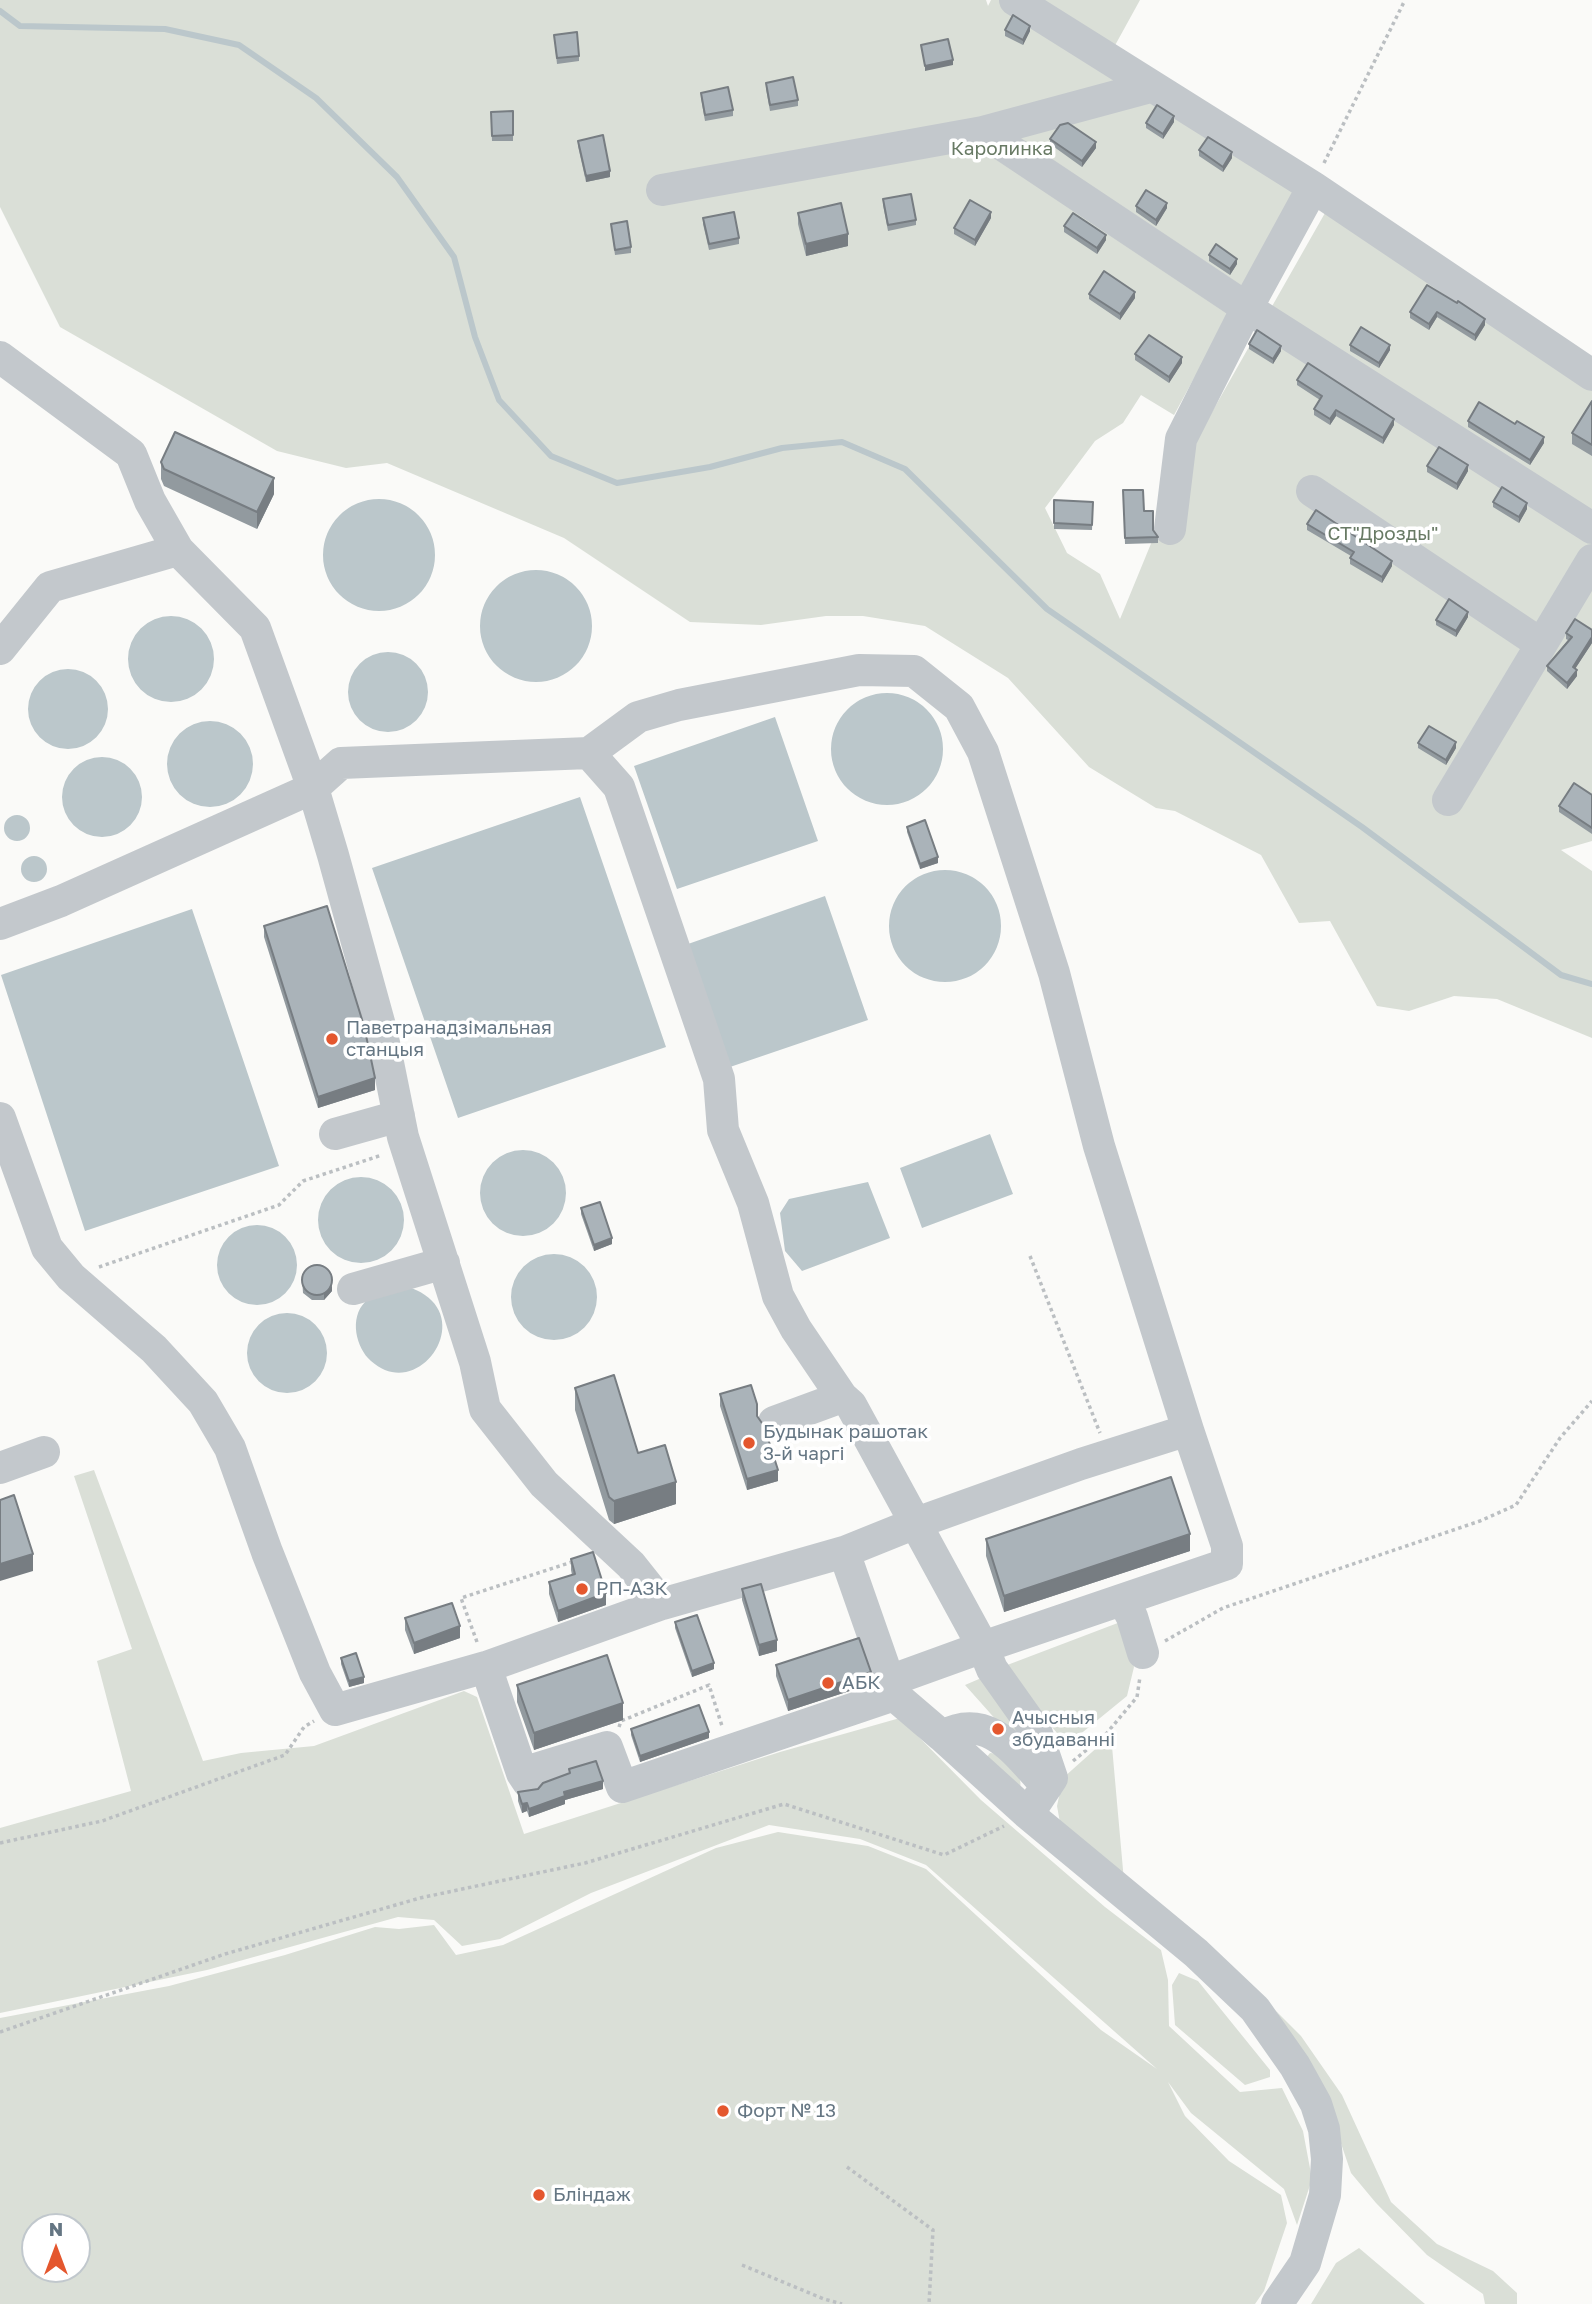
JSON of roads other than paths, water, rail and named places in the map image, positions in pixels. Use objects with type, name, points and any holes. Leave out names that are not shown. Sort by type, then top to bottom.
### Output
[{"type":"street","points":[[1016,0],[1312,187],[1592,375]]},
{"type":"street","points":[[662,190],[983,132],[1150,87]]},
{"type":"street","points":[[983,132],[1247,309],[1592,528]]},
{"type":"street","points":[[1170,529],[1181,439],[1312,187]]},
{"type":"street","points":[[0,357],[131,454],[150,502],[178,550],[255,628],[313,788],[383,1033],[406,1147],[475,1362],[485,1409],[544,1484],[631,1564],[662,1604]]},
{"type":"street","points":[[1312,491],[1541,644]]},
{"type":"street","points":[[0,649],[50,587],[178,550]]},
{"type":"street","points":[[1448,800],[1592,560]]},
{"type":"street","points":[[0,924],[61,901],[313,788],[341,763],[589,753],[638,717],[679,705],[859,670],[914,671],[959,707],[983,752],[1049,960],[1099,1146],[1227,1546],[1227,1564],[983,1647],[897,1694],[622,1787],[607,1747],[525,1778],[486,1667]]},
{"type":"street","points":[[589,753],[619,787],[719,1079],[723,1130],[753,1203],[778,1296],[796,1329],[842,1398],[852,1405],[983,1647],[992,1669],[1036,1731],[1049,1782],[1028,1814]]},
{"type":"street","points":[[335,1134],[399,1116]]},
{"type":"street","points":[[0,1118],[47,1248],[71,1277],[154,1349],[203,1402],[230,1448],[271,1564],[315,1673],[335,1710],[486,1667],[662,1604],[844,1552],[916,1523],[1188,1430]]},
{"type":"street","points":[[353,1289],[444,1263]]},
{"type":"street","points":[[774,1422],[842,1398]]},
{"type":"street","points":[[0,1468],[44,1452]]},
{"type":"street","points":[[844,1552],[897,1694],[1028,1814],[1196,1953],[1255,2009],[1295,2066],[1316,2104],[1324,2129],[1327,2159],[1325,2195],[1305,2263],[1277,2304]]},
{"type":"street","points":[[1123,1600],[1143,1653]]},
{"type":"street","points":[[942,1736],[952,1730],[973,1726],[1000,1737],[1049,1782]]},
{"type":"waterway","points":[[0,11],[20,26],[165,29],[239,45],[316,98],[397,177],[454,257],[475,337],[499,400],[551,456],[617,483],[710,467],[782,448],[842,442],[905,469],[1047,609],[1362,827],[1561,975],[1592,984]]},
{"type":"place","name":"Паветранадзімальная станцыя","points":[[332,1039]]},
{"type":"place","name":"Будынак рашотак 3-й чаргі","points":[[749,1443]]},
{"type":"place","name":"РП-АЗК","points":[[582,1589]]},
{"type":"place","name":"АБК","points":[[828,1683]]},
{"type":"place","name":"Ачысныя збудаванні","points":[[998,1729]]},
{"type":"place","name":"Форт № 13","points":[[723,2111]]},
{"type":"place","name":"Бліндаж","points":[[539,2195]]},
{"type":"park label","name":"Каролинка","points":[[1002,149]]},
{"type":"park label","name":"СТ\"Дрозды\"","points":[[1383,534]]}]
